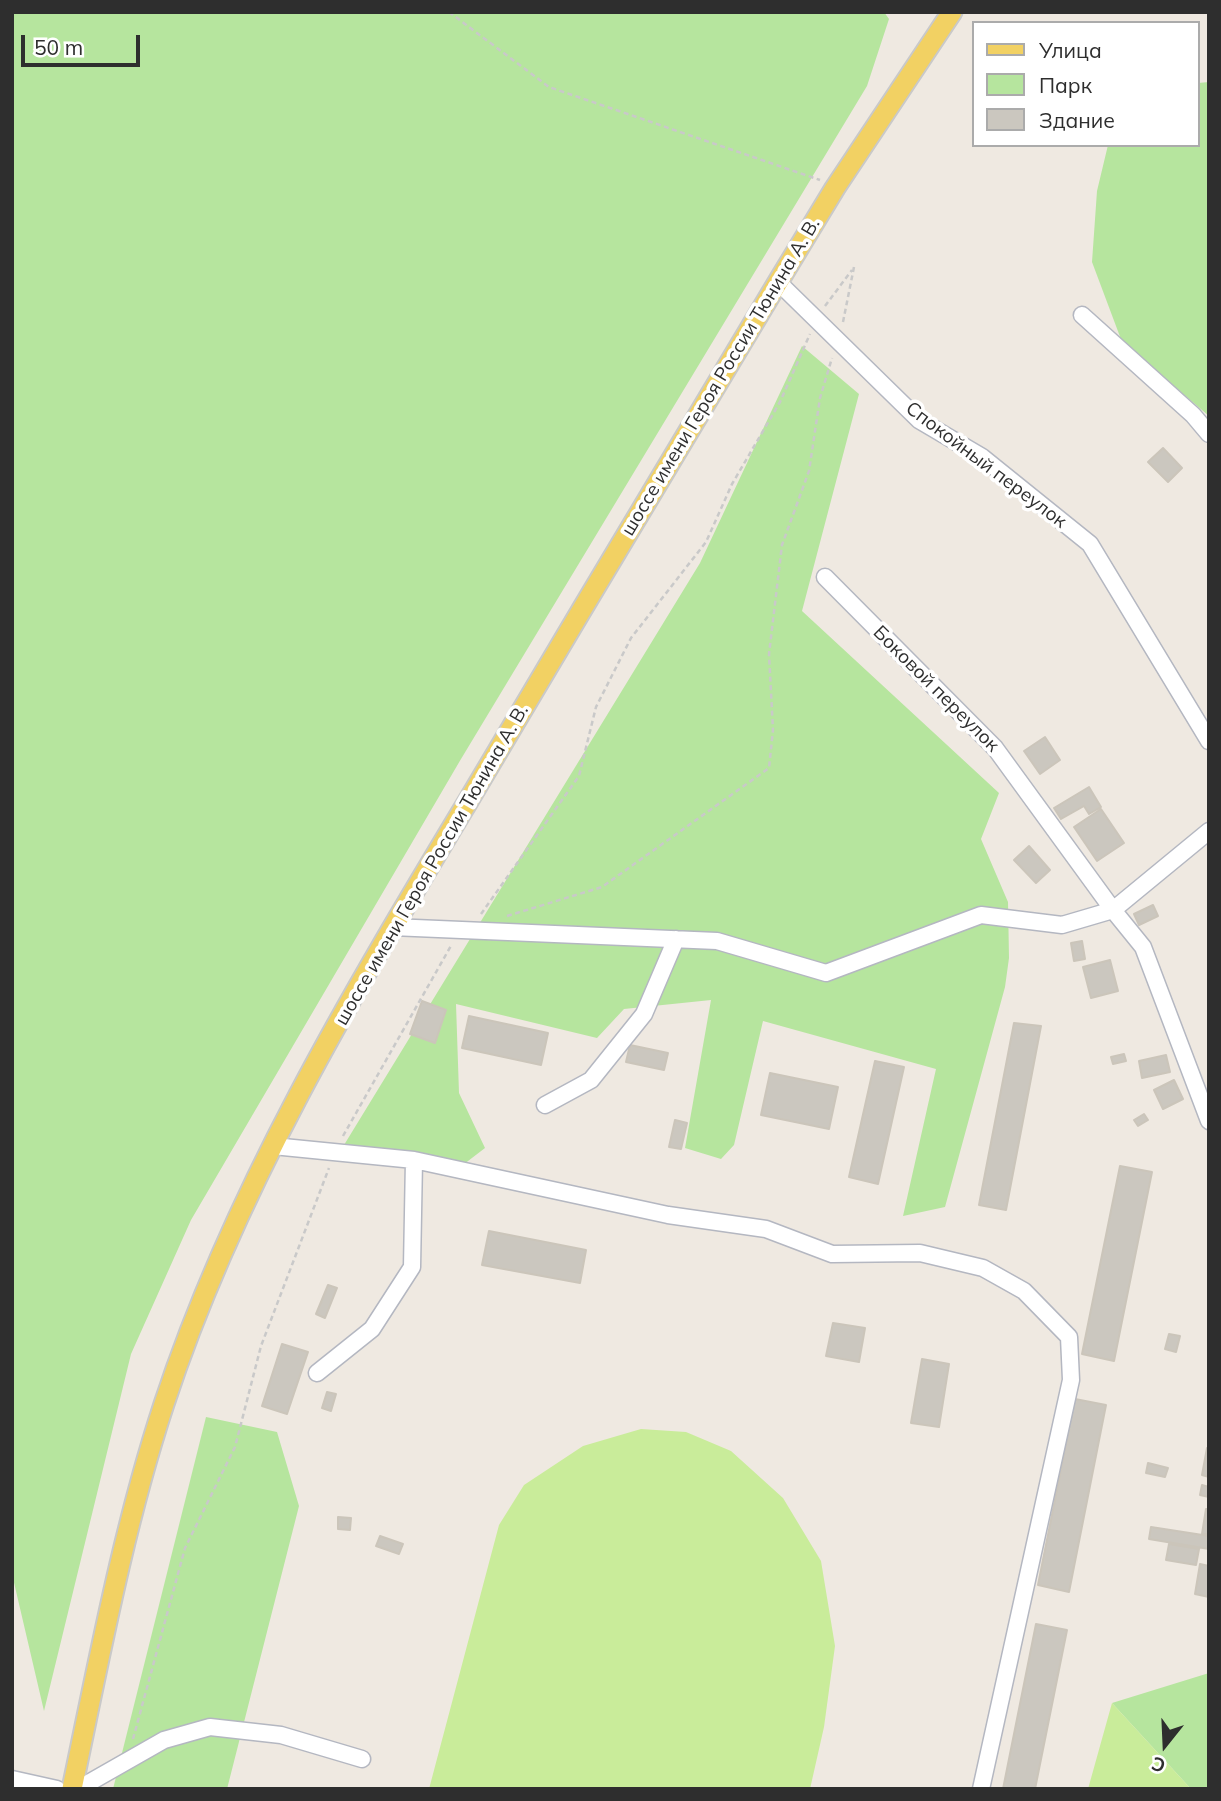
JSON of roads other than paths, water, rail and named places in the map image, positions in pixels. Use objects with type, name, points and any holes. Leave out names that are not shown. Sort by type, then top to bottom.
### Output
[{"type":"main road","name":"шоссе имени Героя России Тюнина А. В.","points":[[72,1789],[131,1519],[165,1402],[222,1256],[273,1146],[392,928],[778,282],[835,188],[951,12]]},
{"type":"street","name":"Спокойный переулок","points":[[778,282],[919,420],[982,457],[1090,544],[1209,741]]},
{"type":"street","points":[[1082,315],[1193,415],[1209,434]]},
{"type":"street","name":"Боковой переулок","points":[[825,577],[995,748],[1112,910],[1143,947],[1209,1121]]},
{"type":"street","points":[[392,928],[717,941],[826,973],[981,915],[1062,925],[1112,910],[1209,831]]},
{"type":"street","points":[[545,1105],[591,1080],[644,1014],[676,940]]},
{"type":"street","points":[[273,1146],[414,1160],[668,1214],[766,1229],[832,1254],[920,1253],[983,1268],[1024,1291],[1069,1337],[1071,1380],[981,1789]]},
{"type":"street","points":[[317,1373],[372,1329],[412,1267],[414,1160]]},
{"type":"street","points":[[78,1789],[164,1740],[210,1727],[281,1735],[362,1759]]},
{"type":"street","points":[[12,1779],[57,1789]]}]
